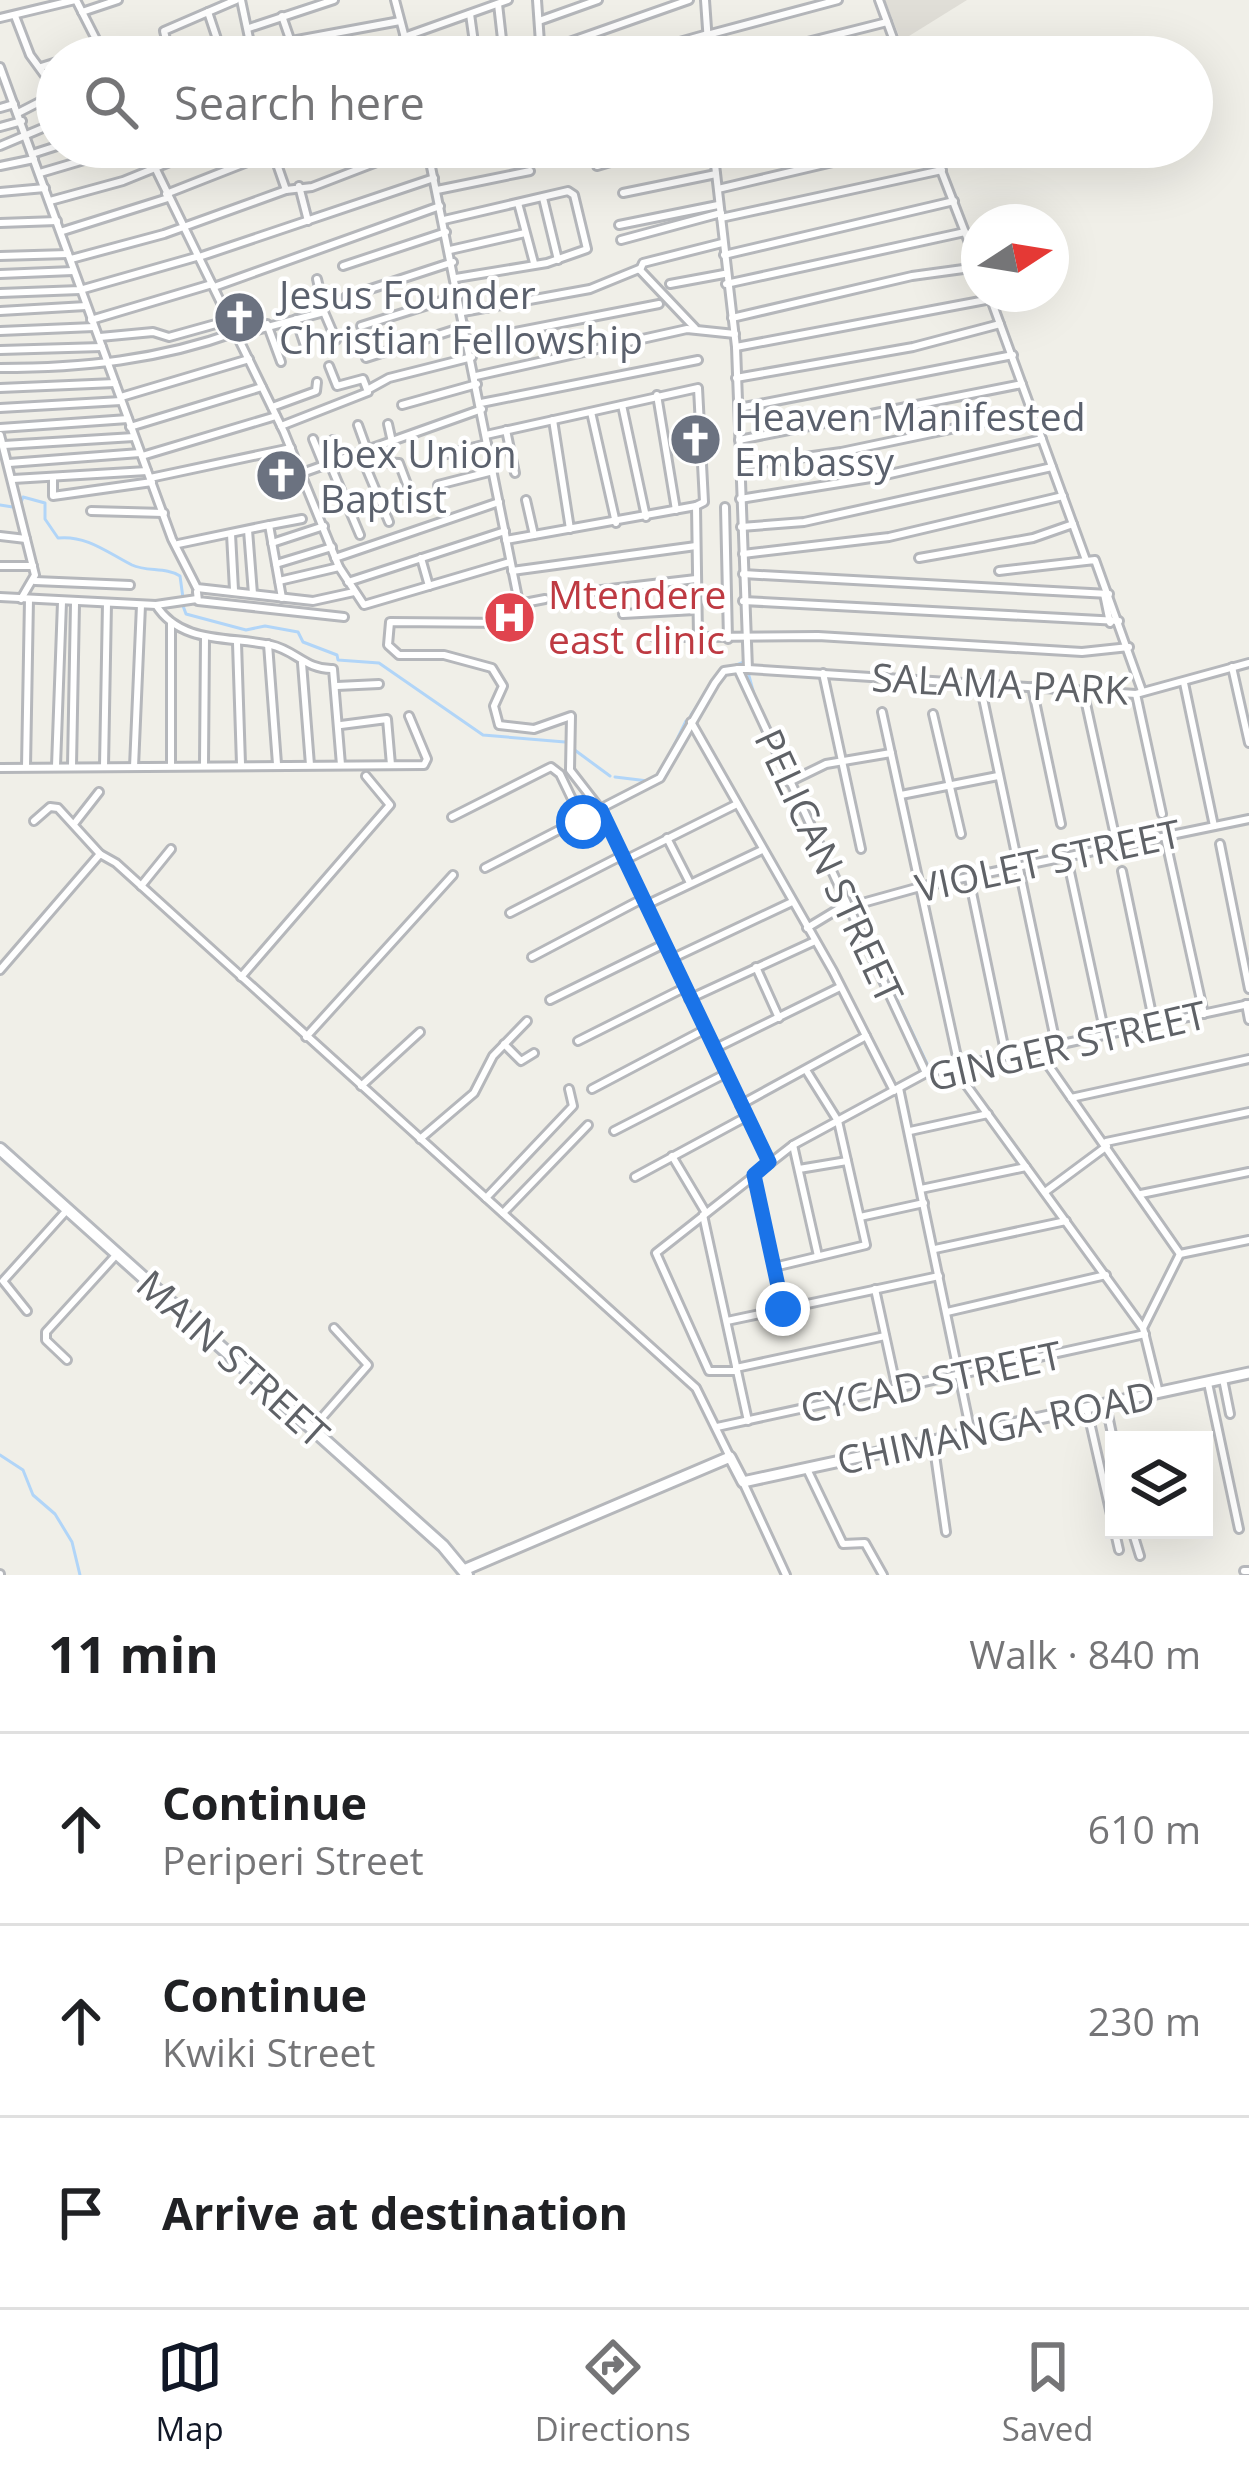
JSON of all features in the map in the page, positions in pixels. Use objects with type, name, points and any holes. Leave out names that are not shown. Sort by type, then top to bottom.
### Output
[{"type":"main road","name":"MAIN STREET","points":[[0,1149],[466,1572]]},
{"type":"street","points":[[0,18],[76,0],[94,36]]},
{"type":"street","points":[[82,12],[118,0]]},
{"type":"street","points":[[165,36],[164,31],[239,0],[250,36]]},
{"type":"street","points":[[249,28],[334,0]]},
{"type":"street","points":[[396,0],[404,36]]},
{"type":"street","points":[[407,36],[508,0]]},
{"type":"street","points":[[537,0],[540,36]]},
{"type":"street","points":[[539,21],[598,0]]},
{"type":"street","points":[[592,36],[689,0]]},
{"type":"street","points":[[705,0],[707,35]]},
{"type":"street","points":[[703,36],[838,0]]},
{"type":"street","points":[[879,0],[892,36]]},
{"type":"street","points":[[498,4],[502,36]]},
{"type":"street","points":[[208,12],[216,36]]},
{"type":"street","points":[[470,14],[473,36]]},
{"type":"street","points":[[14,16],[36,58]]},
{"type":"street","points":[[281,16],[289,36]]},
{"type":"street","points":[[332,36],[400,21]]},
{"type":"street","points":[[831,36],[887,22]]},
{"type":"street","points":[[0,67],[36,166]]},
{"type":"street","points":[[0,127],[36,104]]},
{"type":"street","points":[[0,108],[18,113]]},
{"type":"street","points":[[0,146],[36,133]]},
{"type":"street","points":[[0,166],[36,156]]},
{"type":"street","points":[[37,168],[149,477],[197,588],[197,599]]},
{"type":"street","points":[[39,174],[59,168]]},
{"type":"street","points":[[50,201],[152,168]]},
{"type":"street","points":[[155,168],[281,426],[339,567],[354,592],[373,607],[429,586],[512,566],[696,546]]},
{"type":"street","points":[[61,231],[167,196],[231,168]]},
{"type":"street","points":[[278,168],[286,190]]},
{"type":"street","points":[[0,256],[69,257],[182,227],[360,168]]},
{"type":"street","points":[[432,168],[477,380],[521,625],[390,622],[388,645],[399,655],[444,655],[492,668],[502,686],[494,706],[499,725],[534,729],[571,716],[570,770],[601,810],[769,1162]]},
{"type":"street","points":[[485,868],[583,822],[660,778],[724,670],[748,669],[736,347],[716,168]]},
{"type":"street","points":[[718,189],[808,168]]},
{"type":"street","points":[[619,225],[720,212],[942,170],[961,222]]},
{"type":"street","points":[[437,190],[530,171]]},
{"type":"street","points":[[623,193],[716,174]]},
{"type":"street","points":[[0,293],[80,290],[198,257],[434,178]]},
{"type":"street","points":[[299,186],[308,221]]},
{"type":"street","points":[[0,192],[45,188]]},
{"type":"street","points":[[444,220],[572,193],[587,249],[558,260],[456,278]]},
{"type":"street","points":[[543,197],[558,260]]},
{"type":"street","points":[[723,255],[953,201]]},
{"type":"street","points":[[518,203],[534,264]]},
{"type":"street","points":[[0,332],[93,324],[440,206]]},
{"type":"street","points":[[621,240],[720,212]]},
{"type":"street","points":[[0,224],[57,220]]},
{"type":"street","points":[[343,266],[446,232]]},
{"type":"street","points":[[450,250],[525,233]]},
{"type":"street","points":[[670,284],[725,279],[961,233]]},
{"type":"street","points":[[463,312],[590,289],[640,270],[643,262],[722,243]]},
{"type":"street","points":[[346,297],[453,262]]},
{"type":"street","points":[[640,270],[694,328]]},
{"type":"street","points":[[732,318],[912,276],[961,270]]},
{"type":"street","points":[[0,274],[73,271]]},
{"type":"street","points":[[317,279],[336,340]]},
{"type":"street","points":[[361,326],[460,295]]},
{"type":"street","points":[[736,347],[961,302]]},
{"type":"street","points":[[469,341],[659,304]]},
{"type":"street","points":[[0,311],[86,307]]},
{"type":"street","points":[[0,368],[111,364],[190,349],[267,323],[324,312]]},
{"type":"street","points":[[996,312],[1086,560]]},
{"type":"street","points":[[296,319],[306,349]]},
{"type":"street","points":[[98,338],[153,332],[169,337],[230,320]]},
{"type":"street","points":[[267,323],[280,362]]},
{"type":"street","points":[[736,378],[913,347],[1000,323]]},
{"type":"street","points":[[369,389],[363,361],[466,326]]},
{"type":"street","points":[[402,405],[477,380],[694,328],[735,334]]},
{"type":"street","points":[[0,350],[102,347]]},
{"type":"street","points":[[738,408],[1012,355]]},
{"type":"street","points":[[281,426],[389,378],[472,356]]},
{"type":"street","points":[[0,408],[120,399],[249,358]]},
{"type":"street","points":[[302,473],[481,406],[698,359]]},
{"type":"street","points":[[328,366],[339,387],[364,379]]},
{"type":"street","points":[[0,388],[115,382]]},
{"type":"street","points":[[272,407],[316,391],[316,382]]},
{"type":"street","points":[[740,440],[1022,384]]},
{"type":"street","points":[[35,581],[0,431],[129,423],[262,387]]},
{"type":"street","points":[[347,582],[506,536],[616,523],[704,502],[700,392],[694,388],[486,435]]},
{"type":"street","points":[[657,395],[676,510]]},
{"type":"street","points":[[622,405],[646,517]]},
{"type":"street","points":[[591,412],[616,523]]},
{"type":"street","points":[[740,466],[842,452],[1032,412]]},
{"type":"street","points":[[9,463],[141,455],[276,416]]},
{"type":"street","points":[[552,420],[570,529]]},
{"type":"street","points":[[388,424],[392,442]]},
{"type":"street","points":[[358,425],[389,522]]},
{"type":"street","points":[[506,430],[515,473]]},
{"type":"street","points":[[3,450],[134,437]]},
{"type":"street","points":[[313,439],[360,535]]},
{"type":"street","points":[[740,499],[878,477],[1042,439]]},
{"type":"street","points":[[333,440],[341,460]]},
{"type":"street","points":[[440,456],[487,445]]},
{"type":"street","points":[[53,477],[53,496],[291,448]]},
{"type":"street","points":[[376,448],[382,462],[399,463],[416,508]]},
{"type":"street","points":[[741,527],[804,522],[1052,467]]},
{"type":"street","points":[[438,485],[493,471]]},
{"type":"street","points":[[14,479],[149,477]]},
{"type":"street","points":[[743,554],[889,537],[1063,496]]},
{"type":"street","points":[[526,500],[534,535]]},
{"type":"street","points":[[335,558],[499,502]]},
{"type":"street","points":[[696,506],[698,638]]},
{"type":"street","points":[[725,507],[728,639]]},
{"type":"street","points":[[91,511],[164,513]]},
{"type":"street","points":[[178,544],[302,519]]},
{"type":"street","points":[[919,558],[1033,538],[1073,524]]},
{"type":"street","points":[[269,525],[282,598]]},
{"type":"street","points":[[272,543],[324,526]]},
{"type":"street","points":[[248,530],[253,594]]},
{"type":"street","points":[[231,534],[238,570],[234,592]]},
{"type":"street","points":[[0,536],[26,539]]},
{"type":"street","points":[[276,564],[332,547]]},
{"type":"street","points":[[421,558],[429,586]]},
{"type":"street","points":[[999,571],[1086,560],[1099,564],[1114,622],[1129,647],[1162,814]]},
{"type":"street","points":[[0,566],[33,566]]},
{"type":"street","points":[[279,581],[339,567]]},
{"type":"street","points":[[743,574],[1106,594]]},
{"type":"street","points":[[592,591],[696,579]]},
{"type":"street","points":[[26,767],[25,586],[35,581],[130,585]]},
{"type":"street","points":[[197,588],[314,602],[354,592]]},
{"type":"street","points":[[0,597],[142,605],[197,599],[344,617]]},
{"type":"street","points":[[519,604],[545,599]]},
{"type":"street","points":[[743,601],[1114,622]]},
{"type":"street","points":[[56,766],[62,602]]},
{"type":"street","points":[[313,616],[314,602]]},
{"type":"street","points":[[72,766],[75,603]]},
{"type":"street","points":[[104,766],[107,603]]},
{"type":"street","points":[[134,766],[142,605]]},
{"type":"street","points":[[156,605],[171,622],[205,637],[268,644],[302,663],[335,671],[341,764]]},
{"type":"street","points":[[623,614],[695,610]]},
{"type":"street","points":[[171,622],[171,766]]},
{"type":"street","points":[[204,765],[205,637]]},
{"type":"street","points":[[654,637],[842,637],[1082,652],[1129,647]]},
{"type":"street","points":[[237,643],[241,764]]},
{"type":"street","points":[[268,644],[278,764]]},
{"type":"street","points":[[302,663],[310,765]]},
{"type":"street","name":"SALAMA PARK","points":[[748,669],[1139,693],[1249,663]]},
{"type":"street","name":"PELICAN STREET","points":[[738,668],[926,1073]]},
{"type":"street","points":[[1232,668],[1249,743]]},
{"type":"street","points":[[823,673],[862,849]]},
{"type":"street","points":[[1184,682],[1214,826]]},
{"type":"street","points":[[337,686],[379,684]]},
{"type":"street","points":[[980,684],[1056,1044]]},
{"type":"street","points":[[1032,687],[1061,824]]},
{"type":"street","points":[[1083,690],[1118,847]]},
{"type":"street","points":[[882,712],[956,1067],[1144,1331],[1159,1393]]},
{"type":"street","points":[[933,714],[961,834]]},
{"type":"street","points":[[0,768],[427,762],[409,716]]},
{"type":"street","points":[[340,725],[387,719],[391,765]]},
{"type":"street","points":[[691,722],[896,1089],[909,1131],[971,1433]]},
{"type":"street","points":[[789,782],[842,761],[891,753]]},
{"type":"street","points":[[452,817],[550,767],[560,774],[583,822]]},
{"type":"street","points":[[241,977],[390,805],[366,776]]},
{"type":"street","points":[[901,795],[998,776]]},
{"type":"street","points":[[74,824],[99,792]]},
{"type":"street","points":[[510,913],[736,804]]},
{"type":"street","points":[[34,821],[54,806],[100,854],[696,1388],[786,1575]]},
{"type":"street","name":"VIOLET STREET","points":[[808,928],[848,906],[920,887],[1249,819]]},
{"type":"street","points":[[1165,837],[1204,1014]]},
{"type":"street","points":[[667,838],[690,884]]},
{"type":"street","points":[[1220,844],[1249,989]]},
{"type":"street","points":[[141,886],[171,849]]},
{"type":"street","points":[[532,957],[762,850]]},
{"type":"street","points":[[0,970],[100,854]]},
{"type":"street","points":[[1067,857],[1105,1034]]},
{"type":"street","points":[[1122,871],[1154,1024]]},
{"type":"street","points":[[306,1037],[453,875]]},
{"type":"street","points":[[969,878],[1006,1056]]},
{"type":"street","points":[[671,959],[792,902]]},
{"type":"street","points":[[689,999],[815,941]]},
{"type":"street","points":[[550,1000],[664,944]]},
{"type":"street","points":[[756,967],[779,1018]]},
{"type":"street","points":[[713,1049],[840,987]]},
{"type":"street","points":[[578,1041],[684,988]]},
{"type":"street","points":[[1247,1004],[1249,1020]]},
{"type":"street","name":"GINGER STREET","points":[[737,1370],[710,1371],[656,1256],[793,1144],[926,1073],[1247,1004]]},
{"type":"street","points":[[420,1139],[474,1093],[504,1045],[526,1021]]},
{"type":"street","points":[[592,1089],[704,1030]]},
{"type":"street","points":[[361,1086],[420,1032]]},
{"type":"street","points":[[740,1105],[866,1036]]},
{"type":"street","points":[[504,1045],[521,1061],[534,1053]]},
{"type":"street","points":[[1036,1048],[1180,1254]]},
{"type":"street","points":[[1071,1098],[1249,1059]]},
{"type":"street","points":[[773,1267],[866,1245],[838,1121],[806,1070]]},
{"type":"street","points":[[614,1131],[725,1074]]},
{"type":"street","points":[[486,1198],[573,1106],[569,1089]]},
{"type":"street","points":[[1045,1192],[1106,1145],[1249,1112]]},
{"type":"street","points":[[909,1131],[988,1114]]},
{"type":"street","points":[[634,1177],[746,1117]]},
{"type":"street","points":[[503,1213],[588,1125]]},
{"type":"street","points":[[793,1144],[818,1256]]},
{"type":"street","points":[[673,1156],[705,1214],[748,1421]]},
{"type":"street","points":[[799,1169],[847,1160]]},
{"type":"street","points":[[921,1189],[1027,1167]]},
{"type":"street","points":[[1141,1194],[1249,1172]]},
{"type":"street","points":[[754,1175],[783,1309]]},
{"type":"street","points":[[860,1217],[924,1203]]},
{"type":"street","points":[[26,1311],[3,1281],[67,1210]]},
{"type":"street","points":[[934,1249],[1066,1221]]},
{"type":"street","points":[[1180,1254],[1249,1240]]},
{"type":"street","points":[[67,1360],[45,1334],[117,1254]]},
{"type":"street","points":[[1144,1331],[1180,1254]]},
{"type":"street","points":[[947,1312],[1106,1275]]},
{"type":"street","points":[[727,1321],[939,1276]]},
{"type":"street","points":[[874,1289],[897,1390]]},
{"type":"street","points":[[312,1429],[368,1365],[334,1328]]},
{"type":"street","name":"CYCAD STREET","points":[[717,1427],[961,1377],[1144,1331]]},
{"type":"street","points":[[737,1370],[884,1336]]},
{"type":"street","name":"CHIMANGA ROAD","points":[[742,1482],[1249,1373]]},
{"type":"street","points":[[1223,1379],[1230,1414]]},
{"type":"street","points":[[1208,1383],[1239,1528]]},
{"type":"street","points":[[1106,1405],[1111,1431]]},
{"type":"street","points":[[1087,1409],[1119,1550]]},
{"type":"street","points":[[933,1441],[946,1532]]},
{"type":"street","points":[[466,1572],[730,1456]]},
{"type":"street","points":[[807,1469],[843,1544],[866,1543],[883,1575]]},
{"type":"street","points":[[1135,1539],[1140,1556]]},
{"type":"shaded area","points":[[885,0],[967,0],[909,36],[899,36]]},
{"type":"waterway","points":[[0,505],[19,508],[23,497],[45,503],[45,519],[58,538],[88,542],[138,567],[175,573],[180,576],[183,598]]},
{"type":"waterway","points":[[182,603],[186,614],[246,630],[265,626],[298,632],[303,642],[337,655],[338,660],[379,663],[483,735],[565,742]]},
{"type":"waterway","points":[[691,715],[719,672],[744,662]]},
{"type":"waterway","points":[[749,676],[755,698]]},
{"type":"waterway","points":[[667,760],[686,721]]},
{"type":"waterway","points":[[572,748],[610,776]]},
{"type":"waterway","points":[[615,777],[648,781]]},
{"type":"waterway","points":[[812,820],[834,865]]},
{"type":"waterway","points":[[855,911],[928,1066],[953,1063]]},
{"type":"waterway","points":[[1208,1009],[1248,1000]]},
{"type":"waterway","points":[[1157,1020],[1198,1011]]},
{"type":"waterway","points":[[1110,1030],[1150,1021]]},
{"type":"waterway","points":[[1060,1040],[1101,1032]]},
{"type":"waterway","points":[[1010,1051],[1051,1042]]},
{"type":"waterway","points":[[962,1061],[1001,1053]]},
{"type":"waterway","points":[[0,1455],[23,1470],[33,1495],[55,1514],[72,1542],[80,1575]]},
{"type":"place","name":"Jesus Founder Christian Fellowship","points":[[240,317]]},
{"type":"place","name":"Heaven Manifested Embassy","points":[[695,439]]},
{"type":"place","name":"Ibex Union Baptist","points":[[281,476]]},
{"type":"place","name":"Mtendere east clinic","points":[[509,617]]},
{"type":"route","points":[[583,822],[601,810],[769,1162],[754,1175],[783,1309]]}]
